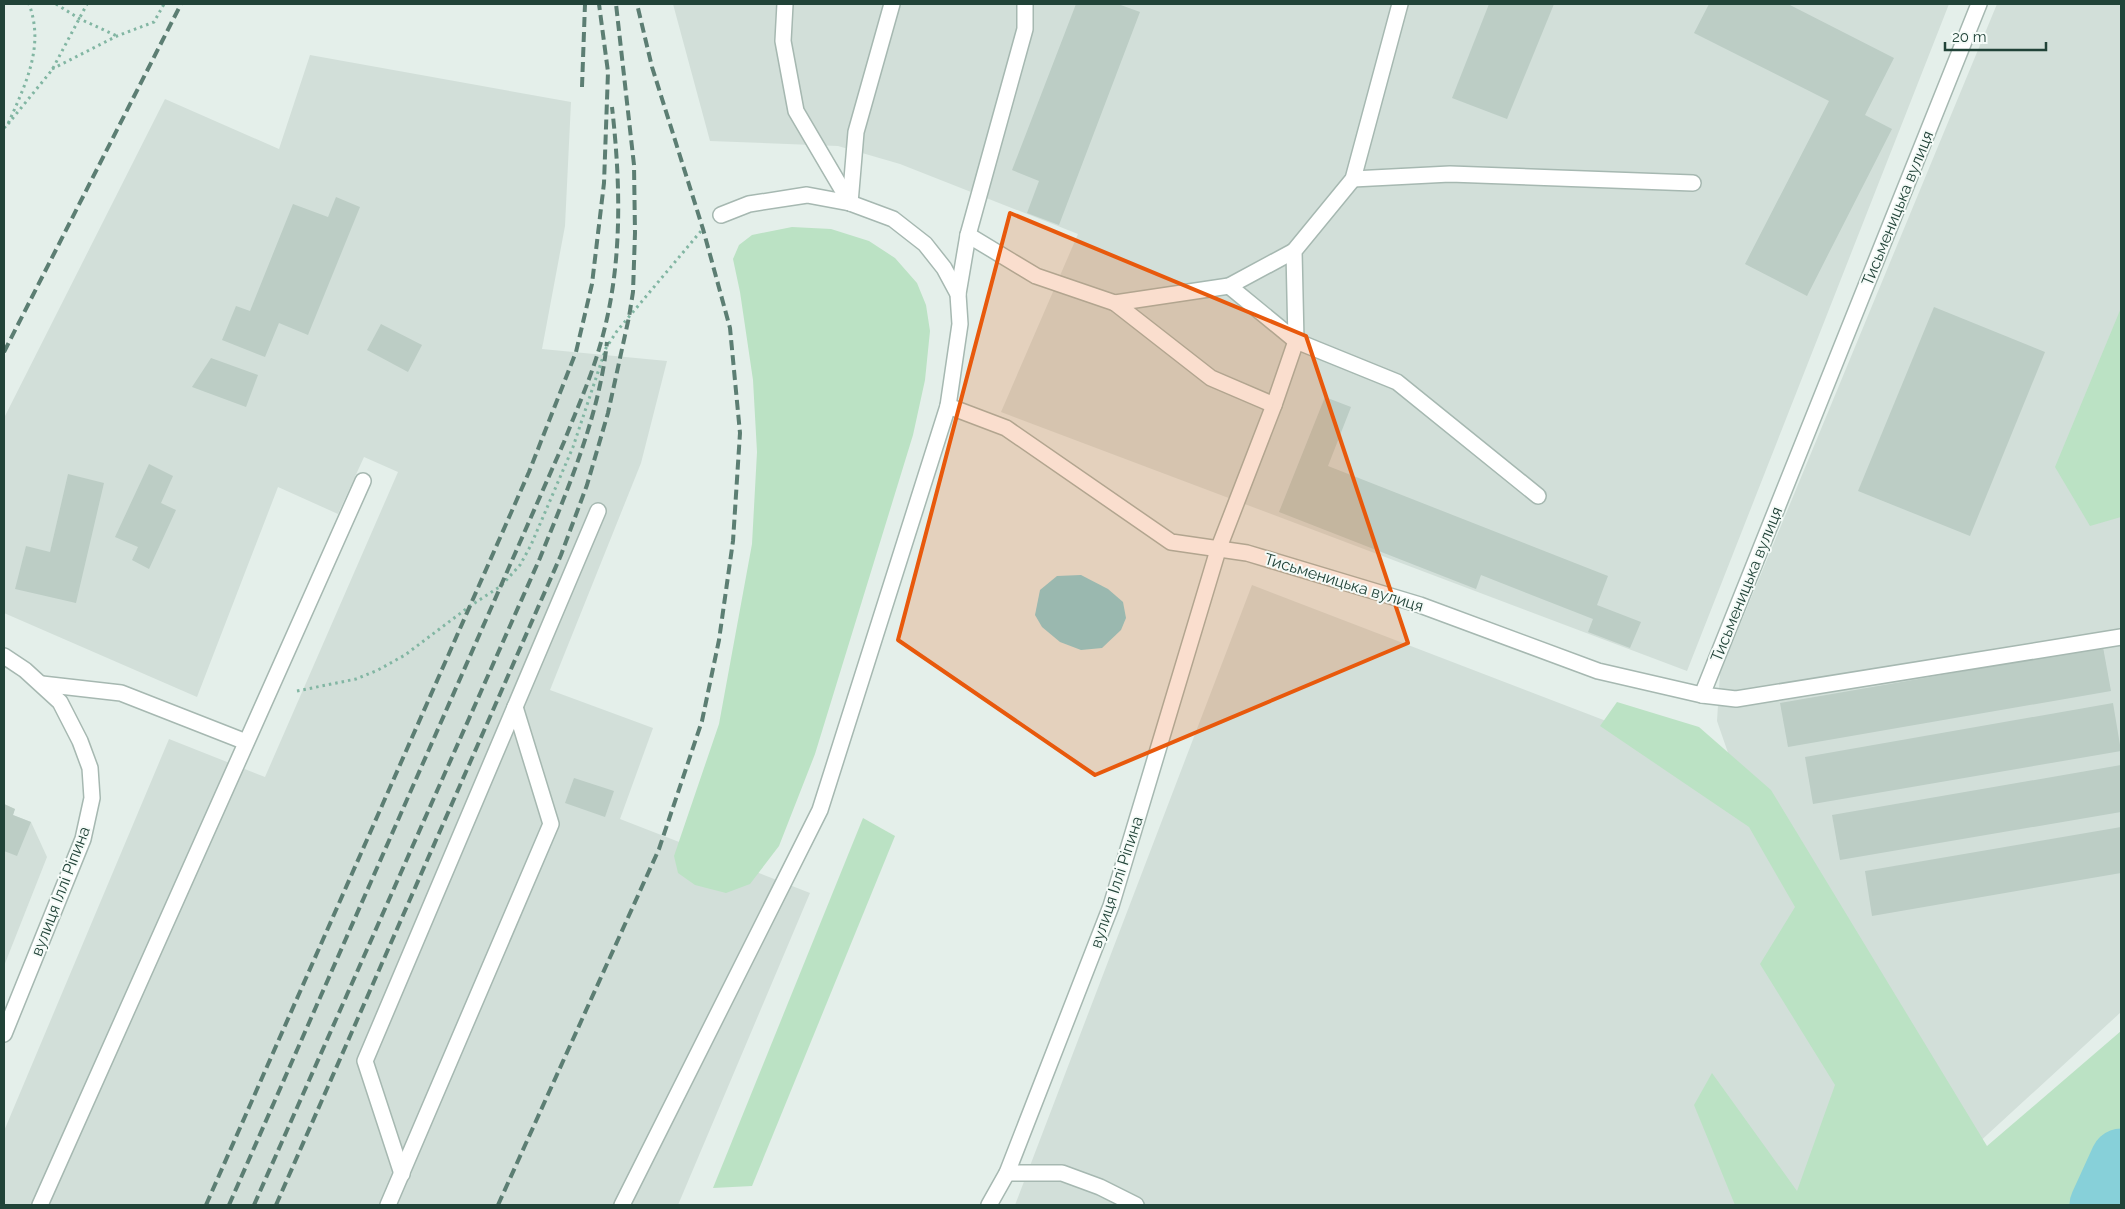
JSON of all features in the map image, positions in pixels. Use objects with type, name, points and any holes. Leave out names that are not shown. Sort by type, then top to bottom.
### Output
[{"type":"street","points":[[785,4],[783,41],[796,111],[850,203]]},
{"type":"street","points":[[850,203],[856,132],[892,4]]},
{"type":"street","points":[[622,1205],[820,810],[948,406],[960,324],[958,294],[968,235],[1025,30],[1026,4]]},
{"type":"street","points":[[1115,303],[1229,286],[1294,251],[1353,180],[1400,4]]},
{"type":"street","name":"Тисьменицька вулиця","points":[[948,406],[1006,428],[1170,542],[1247,553],[1420,605],[1598,671],[1702,695],[1978,4]]},
{"type":"street","points":[[1353,180],[1450,174],[1692,183]]},
{"type":"street","points":[[721,215],[749,204],[807,195],[850,203],[893,219],[926,244],[944,268],[958,294]]},
{"type":"street","points":[[968,235],[1036,276],[1115,303],[1211,378],[1274,405]]},
{"type":"street","points":[[1294,251],[1296,341]]},
{"type":"street","points":[[1229,286],[1296,341],[1397,382],[1538,496]]},
{"type":"street","name":"вулиця Іллі Ріпина","points":[[989,1205],[1007,1173],[1111,906],[1218,550],[1274,405],[1296,341]]},
{"type":"street","points":[[40,1205],[363,481]]},
{"type":"street","points":[[402,1174],[365,1061],[598,511]]},
{"type":"street","points":[[1702,695],[1736,699],[2121,637]]},
{"type":"street","name":"вулиця Іллі Ріпина","points":[[4,656],[25,670],[60,702],[80,740],[90,768],[92,798],[83,838],[4,1034]]},
{"type":"street","points":[[42,684],[121,693],[246,742]]},
{"type":"street","points":[[388,1205],[551,824],[515,707]]},
{"type":"street","points":[[1007,1173],[1062,1173],[1100,1187],[1136,1205]]},
{"type":"path","points":[[8,124],[30,75],[35,40],[35,20],[29,4]]},
{"type":"path","points":[[56,4],[80,19],[117,36]]},
{"type":"path","points":[[4,128],[52,70],[87,4]]},
{"type":"path","points":[[52,70],[117,36],[154,22],[164,4]]},
{"type":"path","points":[[266,698],[356,679],[378,670],[405,655],[470,606],[501,586],[520,565],[531,545],[572,447],[606,348],[613,337],[704,229],[721,215]]},
{"type":"highlighted area","points":[[1010,213],[1306,336],[1408,643],[1095,775],[898,640]]},
{"type":"shaded area","points":[[673,4],[1949,4],[1687,671],[1001,412],[1078,234],[900,164],[838,146],[710,141]]},
{"type":"shaded area","points":[[1997,4],[2121,4],[2121,1012],[1976,1145],[1949,1205],[1015,1205],[1252,585],[1734,770],[1717,721],[1720,673]]},
{"type":"shaded area","points":[[310,55],[571,102],[565,226],[542,349],[667,361],[641,463],[550,690],[653,728],[620,819],[810,893],[678,1205],[4,1205],[4,1131],[169,739],[265,777],[398,472],[364,457],[338,514],[278,487],[197,697],[4,613],[4,418],[165,99],[279,149]]},
{"type":"shaded area","points":[[4,804],[15,809],[13,815],[31,822],[47,857],[4,966]]},
{"type":"green space","points":[[792,227],[831,229],[869,241],[895,258],[917,283],[926,305],[930,331],[925,380],[913,435],[815,754],[779,846],[750,884],[726,893],[695,885],[678,873],[674,856],[719,724],[752,544],[757,452],[753,380],[740,292],[733,259],[739,245],[752,235]]},
{"type":"green space","points":[[2121,308],[2121,517],[2090,526],[2055,467]]},
{"type":"green space","points":[[1617,702],[1699,727],[1771,790],[1987,1146],[2121,1031],[2121,1205],[1735,1205],[1694,1105],[1712,1073],[1797,1191],[1835,1085],[1760,964],[1795,907],[1749,827],[1600,726]]},
{"type":"green space","points":[[863,818],[895,836],[752,1186],[713,1188]]},
{"type":"water","points":[[1081,575],[1108,589],[1123,602],[1126,618],[1121,630],[1102,648],[1081,650],[1060,642],[1042,627],[1035,615],[1040,590],[1057,576]]},
{"type":"building","points":[[1076,4],[1118,4],[1140,12],[1059,225],[1027,213],[1039,181],[1012,170]]},
{"type":"building","points":[[1489,4],[1554,4],[1507,119],[1452,98]]},
{"type":"building","points":[[1709,4],[1788,4],[1894,58],[1865,115],[1892,129],[1807,296],[1745,264],[1829,101],[1694,33]]},
{"type":"building","points":[[336,197],[360,207],[308,335],[279,323],[265,357],[222,340],[236,306],[250,311],[293,204],[328,217]]},
{"type":"building","points":[[1934,307],[2045,352],[1970,536],[1858,491]]},
{"type":"building","points":[[381,324],[422,345],[408,372],[367,350]]},
{"type":"building","points":[[211,358],[258,375],[246,407],[192,387]]},
{"type":"building","points":[[1325,397],[1351,407],[1328,466],[1608,576],[1597,605],[1641,622],[1630,648],[1588,632],[1593,619],[1481,575],[1476,589],[1279,512]]},
{"type":"building","points":[[149,464],[173,476],[161,503],[176,510],[149,569],[132,560],[138,547],[115,537]]},
{"type":"building","points":[[68,474],[104,483],[76,603],[15,589],[26,546],[50,552]]},
{"type":"building","points":[[2103,647],[2111,691],[1788,747],[1780,703]]},
{"type":"building","points":[[2113,703],[2121,751],[1813,804],[1805,757]]},
{"type":"building","points":[[2121,765],[2121,812],[1840,860],[1832,815]]},
{"type":"building","points":[[574,778],[614,791],[605,817],[565,803]]},
{"type":"building","points":[[4,804],[15,809],[13,815],[31,822],[17,856],[4,851]]},
{"type":"building","points":[[2121,827],[2121,873],[1872,916],[1865,871]]},
{"type":"waterway","points":[[2100,1205],[2121,1159]]},
{"type":"railway","points":[[4,352],[181,4]]},
{"type":"railway","points":[[582,87],[585,4]]},
{"type":"railway","points":[[206,1205],[529,472],[576,352],[592,284],[604,183],[608,72],[599,4]]},
{"type":"railway","points":[[276,1205],[561,555],[587,485],[608,413],[633,292],[635,233],[634,165],[616,4]]},
{"type":"railway","points":[[498,1205],[659,849],[702,721],[719,640],[733,541],[740,433],[730,328],[703,229],[652,67],[637,4]]},
{"type":"railway","points":[[229,1205],[564,442],[591,372],[607,319],[616,259],[618,198],[612,107]]},
{"type":"railway","points":[[254,1205],[540,558],[590,425],[603,370],[607,342]]}]
